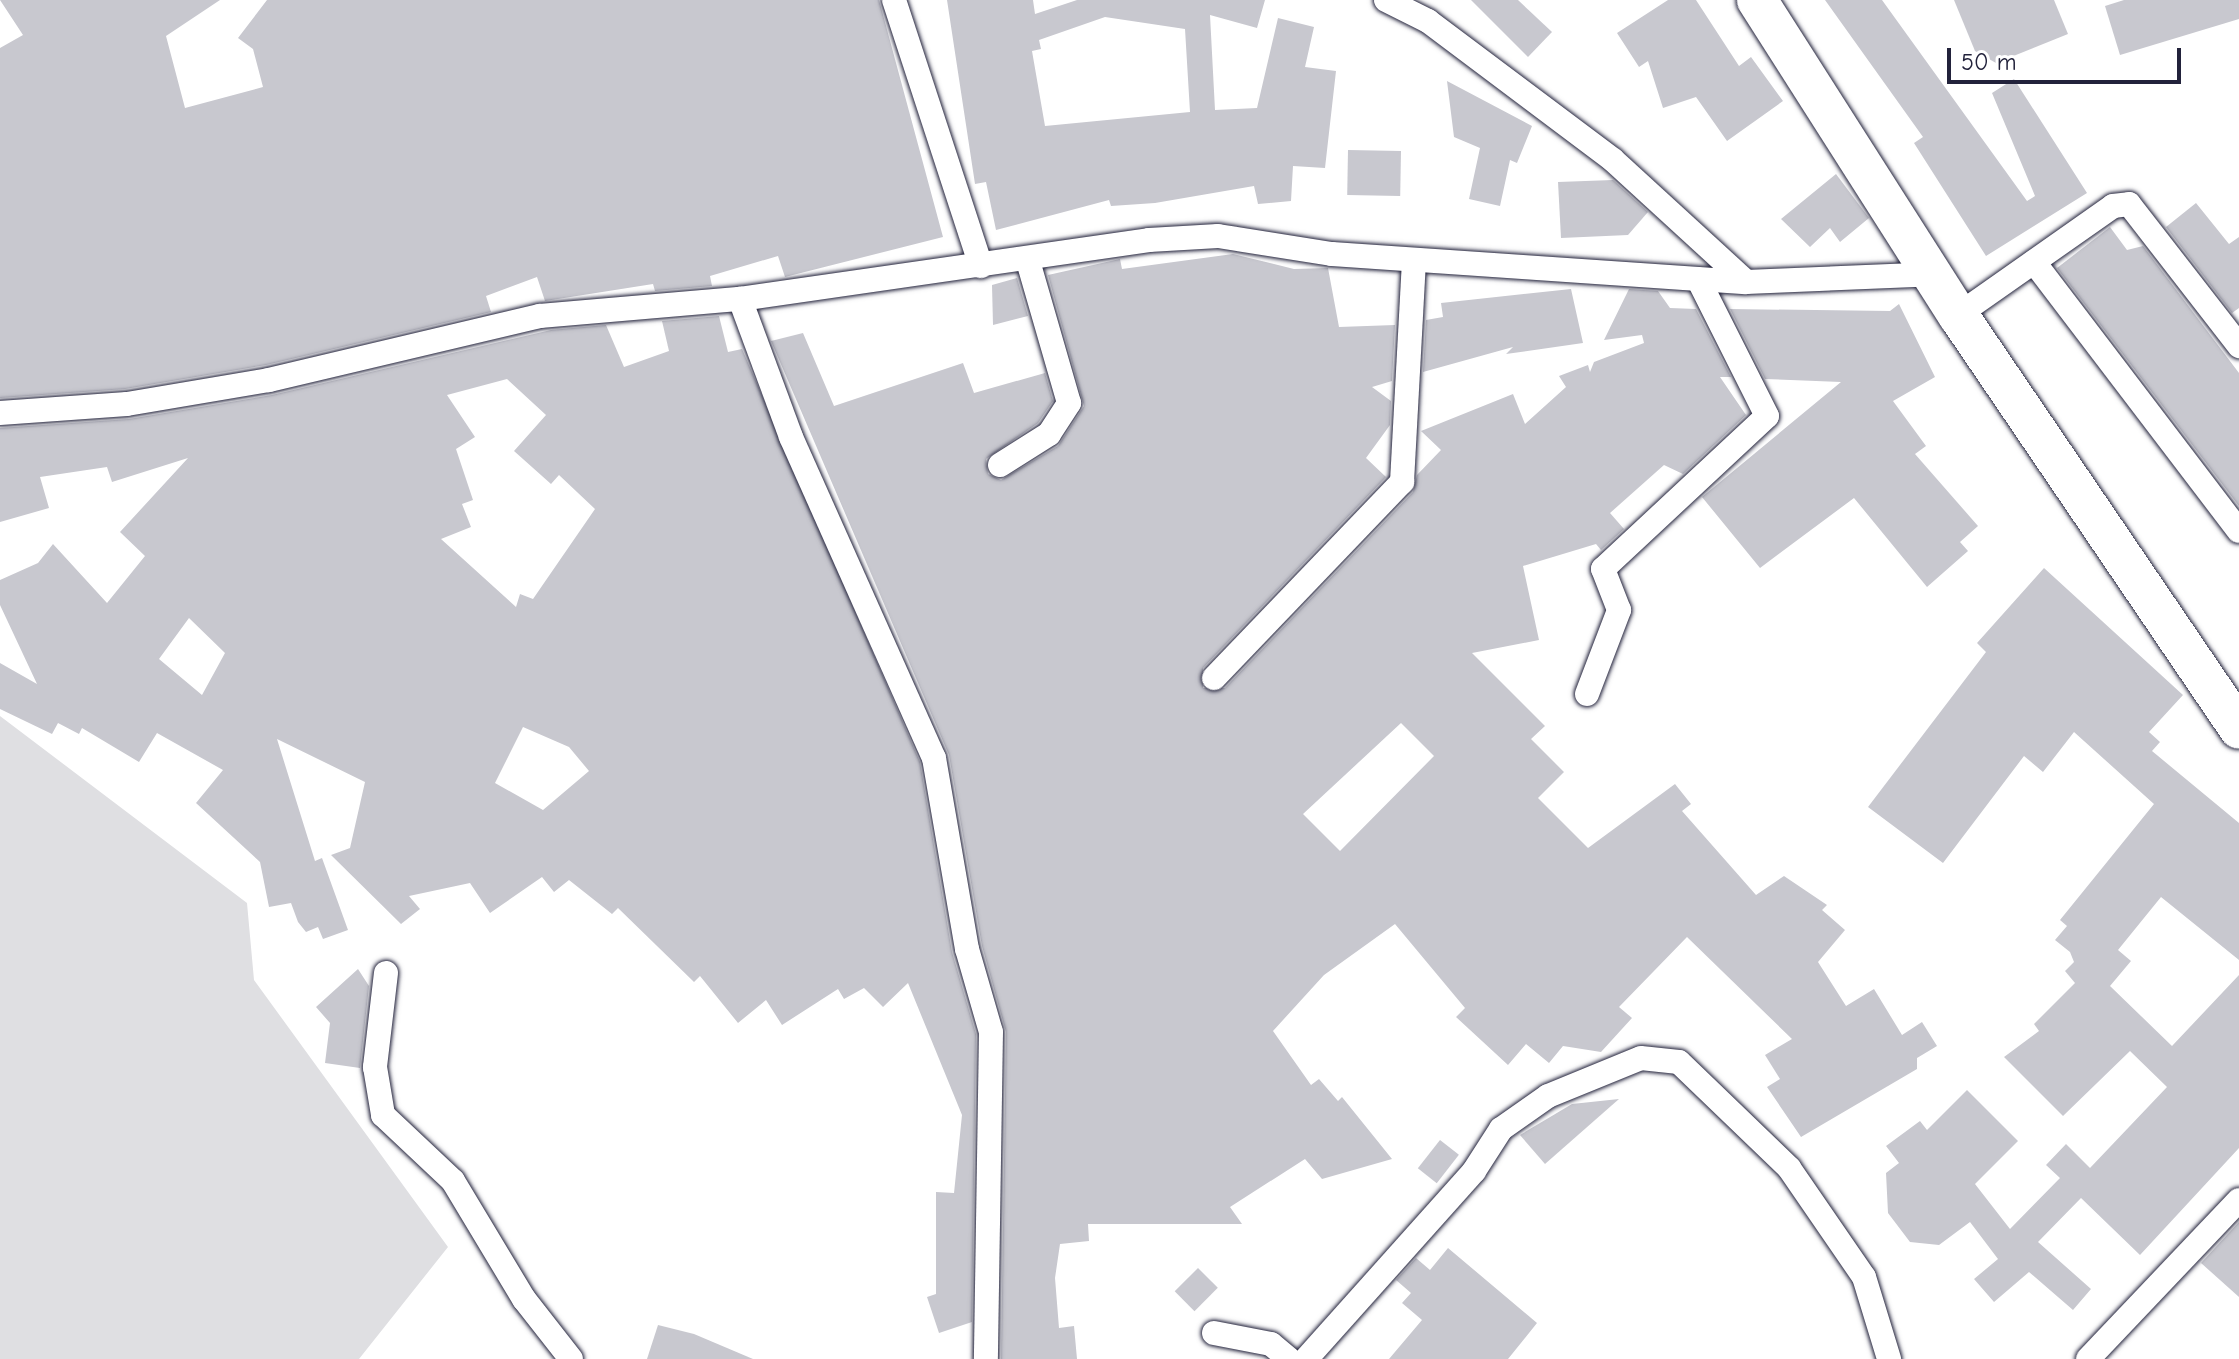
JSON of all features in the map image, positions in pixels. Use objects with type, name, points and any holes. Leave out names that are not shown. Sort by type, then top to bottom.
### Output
[{"type":"main road","points":[[1757,0],[1958,315],[2239,728]]},
{"type":"street","points":[[894,0],[981,266]]},
{"type":"street","points":[[1386,0],[1428,21],[1613,160],[1746,282]]},
{"type":"street","points":[[1958,315],[2113,206],[2129,204],[2239,346]]},
{"type":"street","points":[[0,413],[127,404],[269,380],[540,316],[740,299],[1218,236],[1414,260],[1746,282],[1933,274]]},
{"type":"street","points":[[1214,678],[1402,482],[1414,260]]},
{"type":"street","points":[[1000,465],[1049,434],[1069,403],[1028,261]]},
{"type":"street","points":[[2034,262],[2239,531]]},
{"type":"street","points":[[1587,694],[1619,610],[1603,569],[1767,416],[1698,279]]},
{"type":"street","points":[[740,299],[791,437],[934,758],[967,949],[991,1032],[986,1359]]},
{"type":"street","points":[[386,973],[375,1067],[383,1115],[453,1181],[524,1299],[571,1359]]},
{"type":"street","points":[[1306,1359],[1474,1171],[1501,1129],[1548,1096],[1641,1058],[1679,1062],[1789,1168],[1864,1277],[1889,1359]]},
{"type":"street","points":[[2088,1359],[2239,1200]]},
{"type":"street","points":[[1214,1333],[1271,1344],[1289,1359]]},
{"type":"shaded area","points":[[0,716],[247,903],[254,980],[448,1247],[359,1359],[0,1359]]},
{"type":"building","points":[[0,0],[220,0],[166,36],[185,108],[263,87],[253,49],[238,38],[267,0],[879,0],[943,237],[785,277],[778,256],[710,276],[712,286],[655,291],[653,284],[545,301],[537,277],[486,296],[491,312],[266,365],[125,389],[0,398],[0,48],[23,35]]},
{"type":"building","points":[[947,0],[1033,0],[1035,14],[1077,0],[1265,0],[1257,28],[1210,15],[1215,110],[1257,108],[1278,18],[1314,27],[1305,67],[1336,71],[1325,168],[1293,166],[1291,201],[1258,204],[1254,186],[1155,203],[1111,206],[1109,200],[996,230],[986,182],[975,184]],"holes":[[[1105,17],[1185,29],[1190,112],[1045,126],[1032,51],[1041,49],[1039,40]]]},
{"type":"building","points":[[1471,0],[1518,0],[1552,32],[1528,57]]},
{"type":"building","points":[[1668,0],[1696,0],[1739,66],[1751,57],[1783,101],[1727,141],[1696,97],[1663,108],[1648,61],[1639,67],[1617,33]]},
{"type":"building","points":[[1825,0],[1882,0],[2027,201],[2035,196],[1992,93],[2014,79],[2087,193],[1986,256],[1914,143],[1923,137]]},
{"type":"building","points":[[1954,0],[2054,0],[2068,34],[1996,63],[1975,51]]},
{"type":"building","points":[[2124,0],[2239,0],[2239,19],[2120,55],[2105,6]]},
{"type":"building","points":[[1447,81],[1532,126],[1517,163],[1510,160],[1500,206],[1469,199],[1480,148],[1454,137]]},
{"type":"building","points":[[1348,150],[1401,151],[1400,196],[1347,195]]},
{"type":"building","points":[[1836,174],[1869,218],[1840,242],[1830,228],[1810,247],[1781,219]]},
{"type":"building","points":[[1613,180],[1648,212],[1628,235],[1561,238],[1558,182]]},
{"type":"building","points":[[2196,203],[2229,244],[2239,237],[2239,308],[2232,313],[2166,227]]},
{"type":"building","points":[[2110,227],[2127,250],[2143,246],[2239,373],[2239,506],[2057,268]]},
{"type":"building","points":[[1233,254],[1294,269],[1328,268],[1339,327],[1395,325],[1392,381],[1372,387],[1391,401],[1390,425],[1366,458],[1386,477],[1203,668],[1203,688],[1225,688],[1413,492],[1417,475],[1441,450],[1421,431],[1513,394],[1525,424],[1566,387],[1559,376],[1588,365],[1590,372],[1594,362],[1644,343],[1642,335],[1604,340],[1629,289],[1658,291],[1670,308],[1696,309],[1731,377],[1720,377],[1746,415],[1683,474],[1664,465],[1610,513],[1624,529],[1601,550],[1596,544],[1523,566],[1539,640],[1472,653],[1545,726],[1531,739],[1564,772],[1538,798],[1588,848],[1675,784],[1691,804],[1682,811],[1756,895],[1784,876],[1827,905],[1822,910],[1845,930],[1818,962],[1846,1006],[1874,989],[1902,1035],[1922,1022],[1937,1046],[1917,1058],[1917,1069],[1801,1137],[1767,1087],[1780,1079],[1765,1055],[1792,1039],[1687,937],[1619,1007],[1632,1018],[1601,1052],[1563,1046],[1549,1063],[1526,1044],[1508,1065],[1456,1017],[1465,1008],[1395,924],[1324,975],[1273,1031],[1311,1085],[1319,1079],[1338,1101],[1342,1097],[1392,1159],[1322,1179],[1305,1159],[1230,1207],[1242,1224],[1088,1224],[1089,1241],[1060,1244],[1055,1278],[1059,1328],[1074,1326],[1077,1359],[1001,1359],[1006,1032],[982,946],[949,755],[771,341],[803,333],[834,406],[963,363],[974,393],[1045,373],[1053,401],[1038,423],[986,459],[988,474],[1001,480],[1058,446],[1084,406],[1048,275],[1120,259],[1122,269]],"holes":[[[1401,723],[1434,756],[1340,851],[1303,814]]]},
{"type":"building","points":[[1017,278],[1028,316],[993,325],[992,285]]},
{"type":"building","points":[[1571,289],[1583,343],[1506,354],[1513,347],[1423,372],[1426,320],[1443,317],[1441,303]]},
{"type":"building","points":[[1899,304],[1935,377],[1893,401],[1926,446],[1915,454],[1978,526],[1960,542],[1968,551],[1927,587],[1854,498],[1760,568],[1702,497],[1841,382],[1765,379],[1730,309],[1890,311]]},
{"type":"building","points":[[719,316],[728,352],[742,349],[920,762],[952,952],[976,1034],[972,1322],[939,1333],[927,1297],[936,1294],[936,1192],[954,1193],[962,1115],[908,983],[883,1007],[864,988],[844,999],[838,989],[782,1025],[766,1000],[738,1023],[700,976],[694,982],[618,908],[612,914],[569,880],[554,892],[542,877],[490,913],[470,883],[409,896],[420,909],[401,924],[331,855],[350,848],[365,782],[277,739],[315,861],[322,858],[348,930],[323,939],[318,927],[306,932],[298,922],[291,903],[269,907],[260,862],[196,803],[223,770],[157,733],[139,762],[82,728],[79,734],[58,723],[52,734],[0,709],[0,663],[37,684],[0,605],[0,580],[38,563],[53,544],[107,603],[145,556],[120,532],[188,458],[112,482],[107,467],[40,477],[49,508],[0,522],[0,428],[129,419],[272,395],[551,330],[606,325],[624,367],[669,351],[662,321]],"holes":[[[507,379],[546,415],[514,451],[551,484],[559,475],[595,509],[533,599],[520,594],[516,607],[441,539],[471,527],[462,504],[473,500],[456,449],[475,437],[447,395]],[[189,618],[225,653],[202,695],[159,659]],[[523,727],[569,747],[589,771],[543,810],[495,783]]]},
{"type":"building","points":[[2044,568],[2183,695],[2149,732],[2160,742],[2152,751],[2239,823],[2239,960],[2161,897],[2118,950],[2131,961],[2110,986],[2172,1046],[2239,975],[2239,1148],[2140,1255],[2081,1198],[2038,1242],[2091,1289],[2073,1310],[2029,1272],[1994,1302],[1974,1279],[1998,1259],[1970,1222],[1939,1245],[1910,1242],[1888,1213],[1886,1173],[1899,1163],[1886,1146],[1920,1121],[1927,1130],[1967,1090],[2018,1141],[1975,1184],[2010,1229],[2060,1178],[2046,1165],[2066,1144],[2090,1168],[2167,1087],[2130,1051],[2063,1116],[2004,1057],[2039,1031],[2034,1024],[2075,983],[2065,971],[2074,962],[2070,952],[2055,940],[2067,926],[2060,920],[2154,804],[2074,732],[2043,772],[2024,756],[1943,863],[1868,807],[1986,652],[1977,643]]},
{"type":"building","points":[[358,969],[369,986],[360,1068],[325,1063],[330,1023],[316,1007]]},
{"type":"building","points":[[1619,1099],[1545,1164],[1520,1135],[1572,1104]]},
{"type":"building","points":[[1440,1140],[1459,1155],[1437,1183],[1418,1168]]},
{"type":"building","points":[[2239,1222],[2239,1297],[2201,1263]]},
{"type":"building","points":[[1448,1248],[1537,1323],[1508,1359],[1389,1359],[1422,1320],[1402,1303],[1411,1293],[1396,1280],[1416,1258],[1430,1270]]},
{"type":"building","points":[[1198,1268],[1218,1288],[1194,1311],[1175,1291]]},
{"type":"building","points":[[658,1325],[694,1334],[753,1359],[647,1359]]}]
